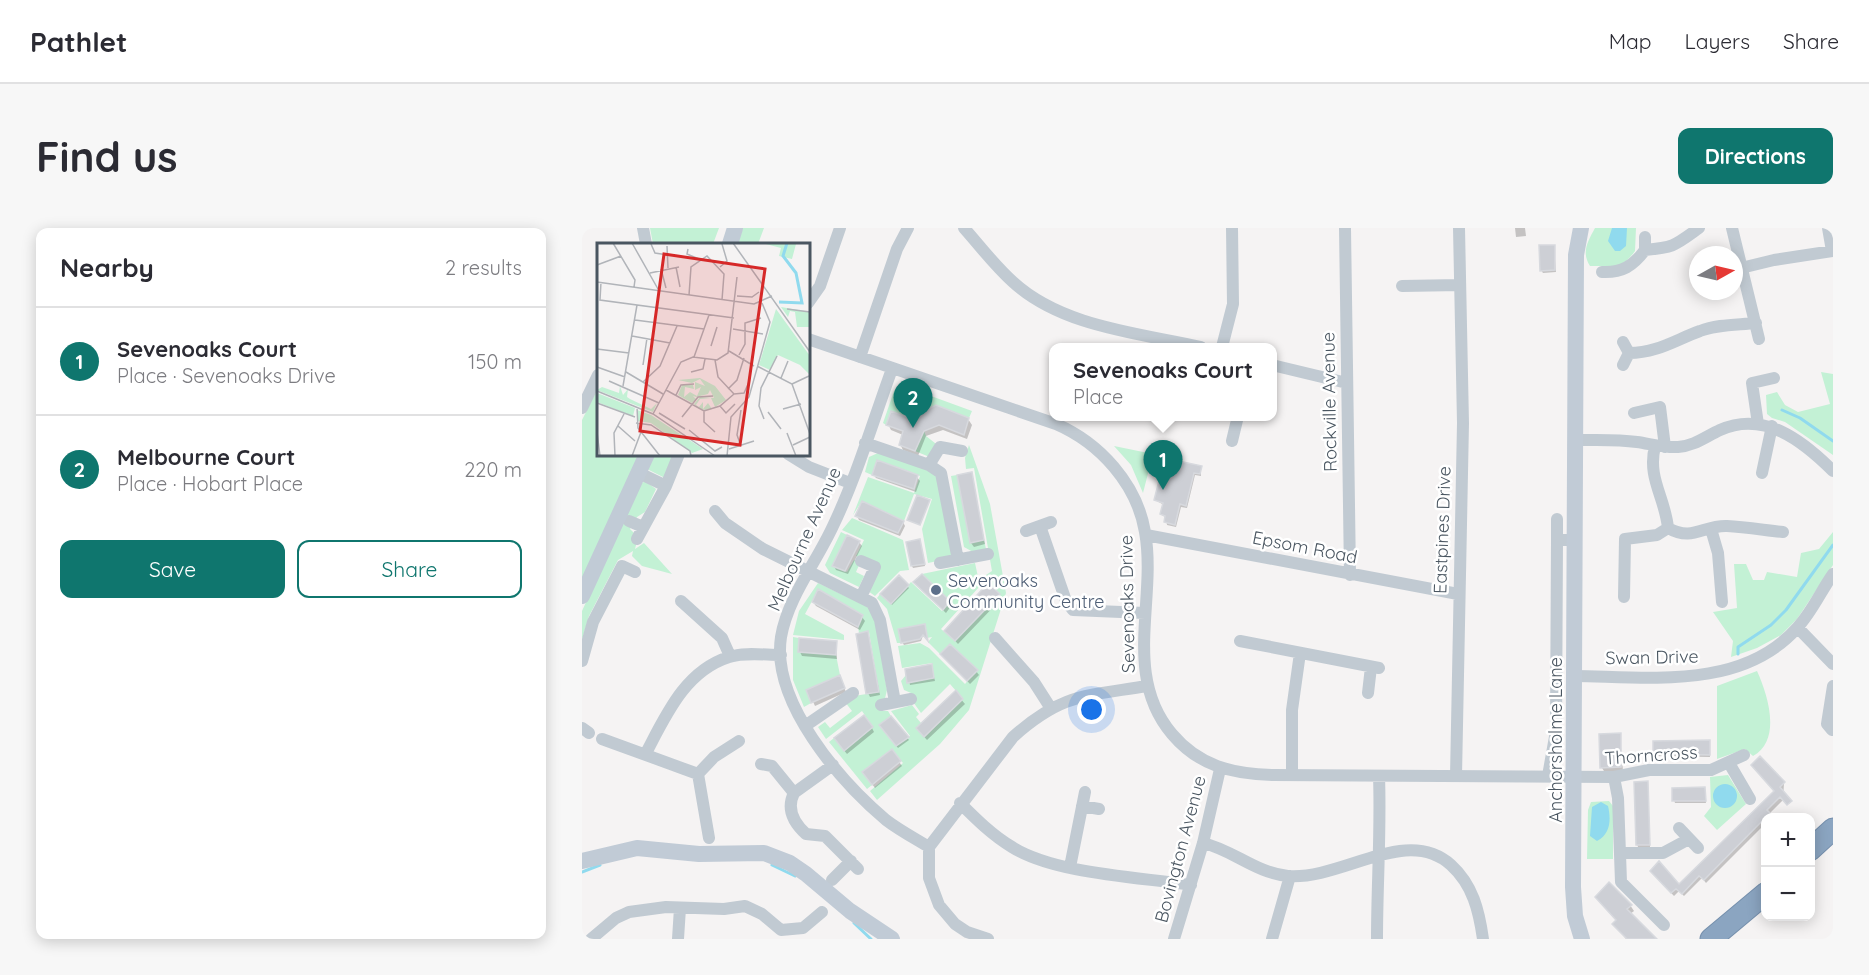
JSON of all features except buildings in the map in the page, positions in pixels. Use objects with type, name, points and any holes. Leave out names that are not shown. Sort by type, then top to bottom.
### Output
[{"type":"highway","points":[[1815,845],[1833,829]]},
{"type":"highway","points":[[1711,939],[1761,897]]},
{"type":"highway","points":[[1726,939],[1761,899]]},
{"type":"street","points":[[643,228],[646,243]]},
{"type":"street","points":[[730,243],[735,228]]},
{"type":"street","points":[[810,300],[820,286],[840,228]]},
{"type":"street","points":[[860,357],[897,249],[908,228]]},
{"type":"street","points":[[964,228],[1013,283],[1053,309],[1086,321],[1180,343]]},
{"type":"street","points":[[1223,343],[1233,304],[1232,228]]},
{"type":"street","name":"Rockville Avenue","points":[[1345,228],[1350,575]]},
{"type":"street","name":"Eastpines Drive","points":[[1456,776],[1458,594],[1454,508],[1460,285],[1459,228]]},
{"type":"street","name":"Anchorsholme Lane","points":[[1581,228],[1576,255],[1577,440],[1573,901],[1582,939]]},
{"type":"street","points":[[1645,250],[1664,250],[1676,245],[1699,228]]},
{"type":"street","points":[[1732,228],[1736,246]]},
{"type":"street","points":[[1743,268],[1833,251],[1828,228]]},
{"type":"street","points":[[1602,272],[1625,269],[1637,261],[1645,250],[1645,237]]},
{"type":"street","points":[[1743,275],[1759,339]]},
{"type":"street","points":[[1402,286],[1460,285]]},
{"type":"street","points":[[1623,365],[1626,347],[1644,353],[1664,348],[1698,331],[1756,323]]},
{"type":"street","name":"Sevenoaks Drive","points":[[810,340],[1056,424],[1083,438],[1108,460],[1127,484],[1146,535],[1144,663],[1147,686],[1160,718],[1176,739],[1195,756],[1220,769],[1252,774],[1574,777]]},
{"type":"street","points":[[1277,365],[1347,383]]},
{"type":"street","name":"Melbourne Avenue","points":[[892,369],[833,525],[787,616],[781,638],[781,655],[787,693],[805,726],[833,765],[852,788],[888,821],[928,846]]},
{"type":"street","points":[[582,408],[597,377]]},
{"type":"street","points":[[1758,424],[1752,383],[1774,378]]},
{"type":"street","points":[[1634,413],[1660,407],[1660,446],[1651,468],[1664,506],[1668,528]]},
{"type":"street","points":[[1232,441],[1237,421]]},
{"type":"street","points":[[1577,440],[1609,439],[1660,446],[1689,446],[1730,427],[1758,424],[1772,426],[1801,442],[1833,471]]},
{"type":"street","points":[[1761,473],[1772,426]]},
{"type":"street","points":[[865,443],[929,465],[942,476],[958,560]]},
{"type":"street","points":[[929,465],[940,447],[961,453]]},
{"type":"street","points":[[582,596],[646,456]]},
{"type":"street","points":[[629,521],[640,533],[666,486],[678,456]]},
{"type":"street","points":[[791,456],[809,467],[850,483]]},
{"type":"street","points":[[639,473],[666,486]]},
{"type":"street","points":[[715,511],[725,523],[763,549],[861,597],[875,608],[880,620],[895,702]]},
{"type":"street","name":"Anchorsholme Lane","points":[[1548,776],[1556,731],[1557,519]]},
{"type":"street","points":[[1026,531],[1046,524],[1066,601],[1073,610],[1145,613]]},
{"type":"street","points":[[1668,528],[1679,534],[1689,535],[1724,526],[1783,532]]},
{"type":"street","points":[[1624,597],[1625,539],[1657,535],[1668,528]]},
{"type":"street","points":[[1711,529],[1718,553],[1722,602]]},
{"type":"street","name":"Epsom Road","points":[[1146,535],[1458,594]]},
{"type":"street","points":[[1557,540],[1576,540]]},
{"type":"street","points":[[940,563],[988,554]]},
{"type":"street","points":[[861,561],[875,567],[861,597]]},
{"type":"street","points":[[582,661],[593,622],[622,566],[635,572]]},
{"type":"street","name":"Swan Drive","points":[[1575,676],[1707,675],[1754,658],[1771,650],[1798,628],[1833,574]]},
{"type":"street","points":[[681,602],[722,638],[730,656]]},
{"type":"street","points":[[1798,628],[1833,664]]},
{"type":"street","points":[[995,638],[1034,682],[1050,707]]},
{"type":"street","points":[[1240,641],[1375,667],[1369,693]]},
{"type":"street","points":[[1292,776],[1292,710],[1300,653]]},
{"type":"street","points":[[646,753],[676,697],[708,668],[730,656],[781,655]]},
{"type":"street","points":[[988,939],[967,932],[955,924],[939,905],[928,878],[928,846],[1013,737],[1050,707],[1095,693],[1147,686]]},
{"type":"street","points":[[1825,726],[1833,686]]},
{"type":"street","points":[[805,726],[853,693]]},
{"type":"street","points":[[881,705],[911,699]]},
{"type":"street","points":[[602,739],[646,753],[672,766],[698,774]]},
{"type":"street","points":[[698,774],[714,757],[740,741]]},
{"type":"street","name":"Thorncross","points":[[1574,777],[1614,777],[1649,770],[1711,770],[1744,755]]},
{"type":"street","points":[[1728,763],[1751,793]]},
{"type":"street","points":[[761,764],[772,766],[794,793]]},
{"type":"street","points":[[832,880],[855,865],[825,836],[806,834],[801,829],[790,812],[790,800],[794,793],[833,765]]},
{"type":"street","name":"Bovington Avenue","points":[[1174,939],[1203,843],[1220,769]]},
{"type":"street","points":[[698,774],[709,838]]},
{"type":"street","points":[[1377,939],[1377,871],[1380,856],[1379,776]]},
{"type":"street","points":[[1614,777],[1618,798],[1621,882],[1664,926]]},
{"type":"street","points":[[1070,867],[1086,792]]},
{"type":"street","points":[[960,803],[993,835],[1032,857],[1070,867],[1191,885]]},
{"type":"street","points":[[1082,806],[1099,809]]},
{"type":"street","points":[[1620,853],[1663,853],[1694,844],[1679,828]]},
{"type":"street","points":[[1203,843],[1223,848],[1265,871],[1290,876],[1341,869],[1380,856],[1413,849],[1436,855],[1462,877],[1473,896],[1483,939]]},
{"type":"street","points":[[582,861],[637,848],[699,854],[764,853],[790,863],[850,911],[892,939]]},
{"type":"street","points":[[1272,939],[1290,876]]},
{"type":"street","points":[[591,939],[616,918],[629,912],[656,908],[724,909],[745,906],[762,914],[777,935],[803,928],[822,912]]},
{"type":"street","points":[[678,939],[680,908]]},
{"type":"green space","points":[[650,228],[719,228],[713,243],[653,243]]},
{"type":"green space","points":[[743,228],[764,228],[758,243],[737,243]]},
{"type":"green space","points":[[1595,228],[1636,228],[1635,251],[1630,258],[1619,265],[1590,266],[1586,251]]},
{"type":"green space","points":[[1821,372],[1833,374],[1833,455],[1785,422],[1767,414],[1766,395],[1777,392],[1785,405],[1798,412],[1830,404]]},
{"type":"green space","points":[[900,384],[914,386],[931,396],[972,411],[969,418],[936,405],[910,418],[891,411],[886,425],[883,423],[894,391]]},
{"type":"green space","points":[[597,390],[597,456],[640,456],[582,581],[582,420]]},
{"type":"green space","points":[[924,431],[926,436],[940,447],[932,458],[915,451]]},
{"type":"green space","points":[[969,445],[990,504],[1006,593],[969,710],[940,744],[877,800],[870,791],[903,763],[892,750],[862,772],[872,785],[867,789],[829,742],[834,738],[844,751],[873,727],[862,711],[826,739],[818,727],[825,722],[830,728],[852,711],[845,702],[854,696],[879,692],[869,632],[859,633],[858,627],[863,615],[818,590],[805,614],[844,635],[844,640],[793,635],[799,611],[818,583],[868,607],[875,620],[887,690],[882,711],[888,711],[891,716],[879,725],[896,746],[910,736],[891,711],[912,705],[919,714],[916,717],[921,723],[916,728],[925,737],[963,699],[950,684],[921,713],[911,699],[911,693],[904,690],[901,681],[906,675],[908,683],[934,678],[932,663],[902,668],[898,646],[920,643],[929,648],[965,684],[977,670],[950,644],[940,654],[928,642],[932,637],[927,638],[925,624],[899,629],[901,643],[897,643],[887,609],[877,598],[880,594],[891,604],[911,582],[942,611],[950,601],[922,574],[975,563],[980,586],[941,629],[955,641],[1000,594],[988,583],[986,575],[992,571],[974,468],[966,469],[965,458]]},
{"type":"green space","points":[[1114,446],[1153,454],[1143,493],[1131,465]]},
{"type":"green space","points":[[878,453],[928,469],[937,477],[952,554],[947,559],[928,563],[922,529],[932,499],[914,494],[904,521],[862,501],[853,515],[868,477],[914,493],[920,476],[877,460],[872,475],[865,472],[869,457]]},
{"type":"green space","points":[[654,456],[679,456],[669,480],[647,469]]},
{"type":"green space","points":[[957,475],[970,543],[984,540],[986,549],[973,552],[964,547],[951,476]]},
{"type":"green space","points":[[645,481],[656,489],[645,512],[637,517],[630,529],[638,537],[635,549],[644,543],[672,574],[642,566],[632,556],[633,551],[618,560],[589,616],[582,640],[582,611],[639,485]]},
{"type":"green space","points":[[852,518],[903,540],[909,570],[900,571],[875,596],[868,591],[880,567],[856,556],[864,540],[842,530]]},
{"type":"green space","points":[[841,532],[847,535],[833,566],[847,572],[854,560],[860,563],[856,572],[864,576],[859,587],[830,573],[825,565]]},
{"type":"green space","points":[[1833,532],[1833,565],[1797,619],[1781,635],[1757,648],[1731,657],[1733,641],[1713,612],[1737,608],[1734,564],[1746,564],[1753,580],[1764,580],[1767,572],[1797,577],[1801,553],[1819,549]]},
{"type":"green space","points":[[793,637],[799,638],[798,652],[836,655],[840,675],[806,690],[811,703],[804,707],[793,680]]},
{"type":"green space","points":[[1757,671],[1765,692],[1770,716],[1767,739],[1762,749],[1753,756],[1745,749],[1717,759],[1717,686]]},
{"type":"green space","points":[[1728,775],[1746,804],[1717,830],[1704,816],[1711,807],[1710,777]]},
{"type":"green space","points":[[1609,801],[1613,806],[1613,859],[1587,859],[1588,810],[1591,802]]},
{"type":"water","points":[[1612,228],[1627,228],[1626,246],[1620,251],[1615,251],[1608,241]]},
{"type":"water","points":[[1725,784],[1734,787],[1737,796],[1734,805],[1725,808],[1716,805],[1713,796],[1716,787]]},
{"type":"water","points":[[1601,802],[1608,806],[1610,821],[1605,834],[1597,841],[1590,836],[1592,807]]},
{"type":"waterway","points":[[1782,410],[1800,418],[1833,441]]},
{"type":"waterway","points":[[1738,654],[1738,647],[1771,625],[1786,610],[1833,545]]},
{"type":"waterway","points":[[582,872],[600,865]]},
{"type":"waterway","points":[[772,865],[795,876]]},
{"type":"waterway","points":[[854,923],[871,939]]},
{"type":"place","name":"Melbourne Court","points":[[913,428]]},
{"type":"place","name":"Sevenoaks Court","points":[[1163,490]]},
{"type":"place","name":"Sevenoaks Community Centre","points":[[936,590]]}]
